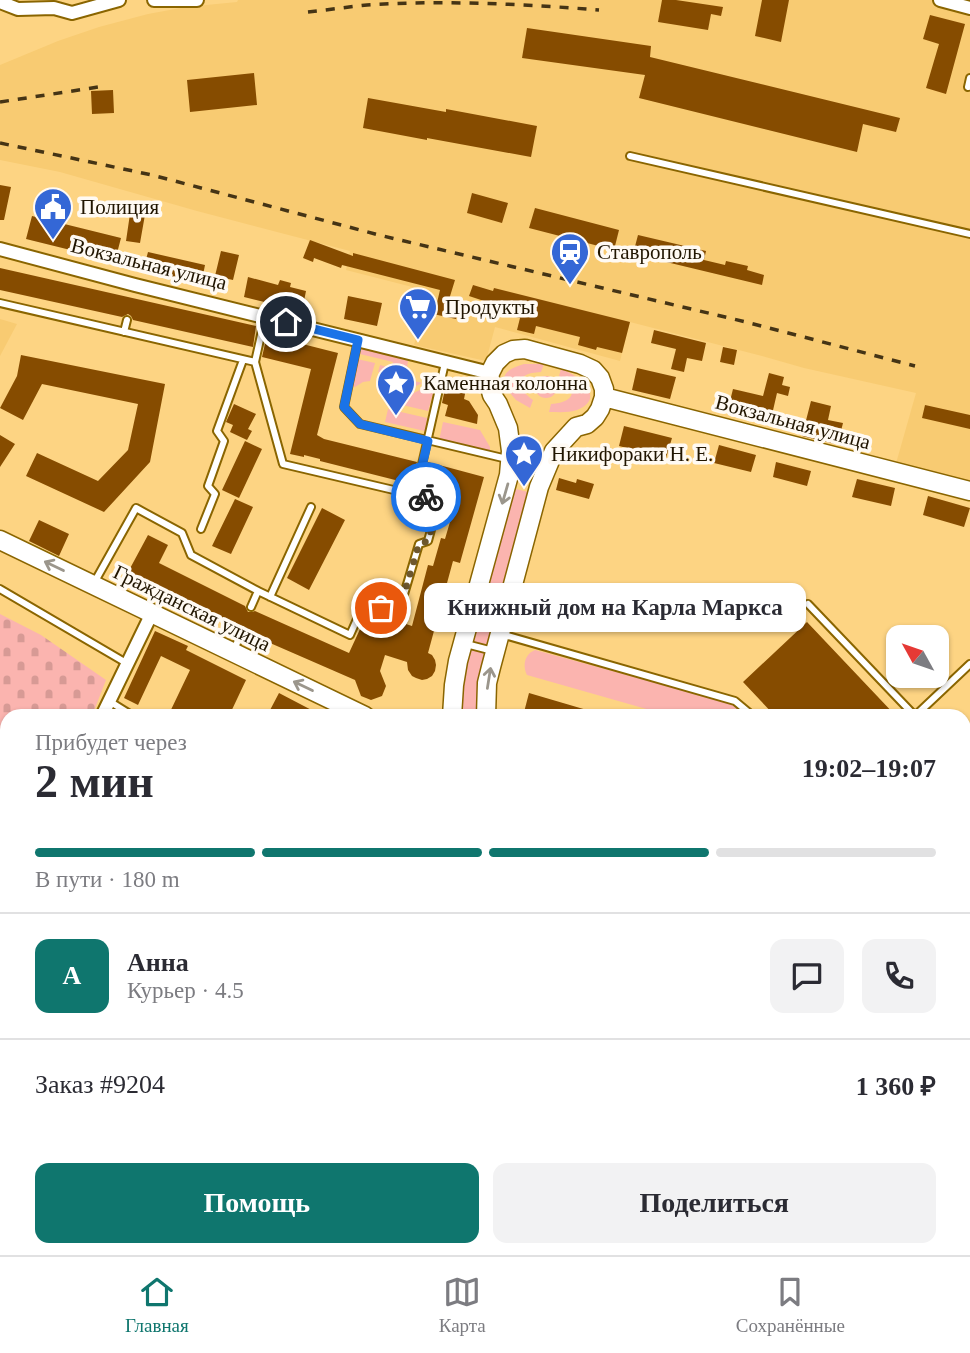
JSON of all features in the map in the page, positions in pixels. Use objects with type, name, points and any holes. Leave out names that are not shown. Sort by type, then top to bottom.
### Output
[{"type":"main road","points":[[452,709],[454,685],[463,643],[509,480],[511,460],[508,428],[492,395],[490,373],[504,354],[525,349],[593,370],[600,378],[604,397],[595,417],[587,424],[576,427],[554,451],[539,487],[495,652],[488,684],[486,709]]},
{"type":"main road","name":"Вокзальная улица","points":[[604,397],[970,491]]},
{"type":"main road","name":"Гражданская улица","points":[[0,540],[350,709]]},
{"type":"street","points":[[0,2],[18,9],[54,8],[72,13],[119,0]]},
{"type":"street","points":[[154,0],[197,0]]},
{"type":"street","points":[[940,0],[970,8]]},
{"type":"street","name":"Вокзальная улица","points":[[0,250],[133,291],[265,317],[490,373]]},
{"type":"street","points":[[105,709],[152,613]]},
{"type":"lane","points":[[968,87],[970,78]]},
{"type":"lane","points":[[630,156],[970,234]]},
{"type":"lane","points":[[0,303],[255,362]]},
{"type":"lane","points":[[265,317],[255,362],[283,464],[439,500],[428,541],[419,544],[402,601],[381,608]]},
{"type":"lane","points":[[124,332],[127,320]]},
{"type":"lane","points":[[358,340],[344,407],[360,424],[511,460]]},
{"type":"lane","points":[[201,529],[215,494],[208,486],[224,441],[217,431],[243,360]]},
{"type":"lane","points":[[415,495],[445,361]]},
{"type":"lane","points":[[270,597],[311,507]]},
{"type":"lane","points":[[93,585],[136,508],[182,533],[191,555],[350,635],[358,617],[370,612]]},
{"type":"lane","points":[[0,589],[128,663]]},
{"type":"lane","points":[[251,607],[258,591]]},
{"type":"lane","points":[[808,604],[908,709]]},
{"type":"lane","points":[[233,653],[241,632]]},
{"type":"lane","points":[[500,634],[735,701],[745,709]]},
{"type":"lane","points":[[463,643],[495,652]]},
{"type":"lane","points":[[922,709],[970,664]]},
{"type":"lane","points":[[109,701],[122,709]]},
{"type":"shaded area","points":[[238,0],[970,0],[970,486],[895,467],[916,393],[804,368],[630,322],[620,361],[495,327],[486,361],[414,345],[428,291],[346,270],[350,251],[60,172],[0,160],[0,65],[99,27],[148,14]]},
{"type":"shaded area","points":[[0,319],[17,324],[0,356]]},
{"type":"green space","points":[[362,348],[408,361],[407,368],[389,375],[378,372],[380,365],[391,368],[393,362],[360,354]]},
{"type":"green space","points":[[357,359],[375,363],[370,381],[355,387],[351,386]]},
{"type":"green space","points":[[524,364],[544,364],[541,372],[526,375],[520,381],[522,390],[533,400],[530,408],[516,400],[503,385],[506,373]]},
{"type":"green space","points":[[561,369],[575,376],[587,387],[590,399],[577,410],[549,412],[551,404],[565,401],[572,394],[570,386],[559,376]]},
{"type":"green space","points":[[406,374],[407,379],[422,383],[396,396],[391,395],[388,384]]},
{"type":"green space","points":[[546,376],[554,379],[557,387],[554,395],[546,398],[538,395],[535,387],[538,379]]},
{"type":"green space","points":[[424,388],[434,390],[428,411],[398,404],[399,400]]},
{"type":"green space","points":[[388,409],[427,418],[425,431],[385,422]]},
{"type":"green space","points":[[443,422],[480,430],[490,452],[439,441]]},
{"type":"green space","points":[[512,488],[532,493],[481,709],[458,709],[459,685]]},
{"type":"green space","points":[[0,614],[41,635],[106,680],[95,709],[0,709]]},
{"type":"green space","points":[[535,650],[738,705],[742,709],[646,709],[527,675],[525,660]]},
{"type":"building","points":[[662,0],[723,7],[721,16],[711,14],[708,30],[658,22]]},
{"type":"building","points":[[762,0],[789,0],[781,42],[755,36]]},
{"type":"building","points":[[930,15],[965,24],[946,94],[926,88],[939,44],[923,39]]},
{"type":"building","points":[[527,28],[651,46],[650,57],[900,118],[896,132],[863,124],[857,152],[639,98],[645,75],[522,58]]},
{"type":"building","points":[[254,73],[257,105],[190,112],[187,80]]},
{"type":"building","points":[[113,90],[114,113],[92,114],[91,91]]},
{"type":"building","points":[[368,98],[537,126],[531,157],[363,128]]},
{"type":"building","points":[[0,185],[11,187],[4,220],[0,220]]},
{"type":"building","points":[[472,193],[508,203],[502,223],[467,213]]},
{"type":"building","points":[[131,207],[146,209],[140,243],[126,241]]},
{"type":"building","points":[[535,208],[619,230],[614,250],[529,228]]},
{"type":"building","points":[[32,216],[121,238],[115,261],[26,239]]},
{"type":"building","points":[[638,235],[706,251],[704,260],[725,265],[726,261],[748,266],[747,270],[764,275],[762,285],[633,254]]},
{"type":"building","points":[[310,240],[353,256],[353,253],[455,280],[447,306],[459,309],[456,319],[424,312],[436,307],[440,290],[342,265],[341,268],[314,258],[313,262],[303,258]]},
{"type":"building","points":[[221,251],[239,255],[233,280],[215,276]]},
{"type":"building","points":[[148,252],[205,265],[201,285],[143,271]]},
{"type":"building","points":[[0,268],[256,326],[253,347],[133,320],[128,314],[122,317],[0,290]]},
{"type":"building","points":[[248,277],[278,285],[280,280],[291,283],[290,287],[306,291],[302,311],[244,297]]},
{"type":"building","points":[[473,285],[630,322],[622,353],[578,345],[580,337],[536,326],[534,334],[517,330],[520,318],[488,310],[490,303],[469,296]]},
{"type":"building","points":[[348,296],[382,303],[377,326],[344,319]]},
{"type":"building","points":[[654,330],[706,343],[702,361],[687,358],[684,372],[671,369],[676,349],[651,343]]},
{"type":"building","points":[[267,335],[338,353],[317,435],[417,462],[411,484],[304,455],[290,454],[311,369],[262,357]]},
{"type":"building","points":[[723,347],[737,350],[734,365],[720,362]]},
{"type":"building","points":[[21,355],[165,384],[150,462],[104,512],[26,476],[37,453],[98,481],[128,450],[138,404],[42,384],[23,420],[0,408],[17,376]]},
{"type":"building","points":[[637,368],[676,377],[670,399],[632,390]]},
{"type":"building","points":[[769,373],[784,377],[782,385],[790,387],[788,396],[777,393],[771,419],[728,409],[733,389],[763,396]]},
{"type":"building","points":[[446,384],[466,389],[464,399],[469,401],[478,415],[477,424],[445,416],[448,405],[442,403]]},
{"type":"building","points":[[811,401],[831,406],[828,420],[843,423],[841,431],[859,435],[856,449],[802,436]]},
{"type":"building","points":[[234,404],[256,414],[248,429],[252,431],[247,440],[230,432],[233,425],[226,422]]},
{"type":"building","points":[[925,405],[970,415],[970,429],[922,418]]},
{"type":"building","points":[[624,426],[672,438],[666,458],[619,446]]},
{"type":"building","points":[[0,435],[15,444],[0,467]]},
{"type":"building","points":[[245,441],[262,449],[239,498],[222,490]]},
{"type":"building","points":[[719,445],[756,455],[751,472],[714,463]]},
{"type":"building","points":[[428,462],[484,477],[460,563],[453,561],[428,653],[435,660],[435,671],[432,676],[422,680],[412,676],[407,662],[385,655],[380,671],[386,686],[382,696],[371,700],[361,696],[355,680],[247,633],[244,627],[236,629],[127,574],[148,535],[168,545],[159,563],[245,606],[248,612],[255,611],[349,653],[361,627],[385,617],[412,626],[428,565],[433,566],[441,538],[445,539],[459,491],[424,481]]},
{"type":"building","points":[[776,462],[811,471],[807,486],[773,477]]},
{"type":"building","points":[[559,478],[594,484],[589,499],[556,490]]},
{"type":"building","points":[[857,479],[895,488],[891,506],[852,497]]},
{"type":"building","points":[[928,496],[970,508],[964,527],[923,515]]},
{"type":"building","points":[[235,499],[253,507],[231,554],[212,546]]},
{"type":"building","points":[[322,508],[345,520],[309,590],[287,578]]},
{"type":"building","points":[[39,520],[69,534],[59,556],[29,541]]},
{"type":"building","points":[[807,622],[889,709],[768,709],[743,682]]},
{"type":"building","points":[[155,631],[188,646],[186,650],[246,680],[232,709],[171,709],[190,670],[161,656],[138,705],[124,698]]},
{"type":"building","points":[[279,693],[310,709],[271,709]]},
{"type":"building","points":[[529,693],[583,709],[525,709]]},
{"type":"railway","points":[[308,12],[367,5],[425,3],[512,4],[599,10]]},
{"type":"railway","points":[[0,102],[105,86]]},
{"type":"railway","points":[[0,143],[152,175],[379,235],[746,322],[915,366]]},
{"type":"way so far","points":[[381,608],[402,601],[419,544],[428,541],[439,500],[426,497]]},
{"type":"place","name":"Полиция","points":[[53,241]]},
{"type":"place","name":"Ставрополь","points":[[570,286]]},
{"type":"place","name":"Продукты","points":[[418,341]]},
{"type":"place","name":"Каменная колонна","points":[[396,417]]},
{"type":"place","name":"Никифораки Н. Е.","points":[[524,488]]},
{"type":"place","name":"Книжный дом на Карла Маркса","points":[[381,608]]},
{"type":"route","points":[[286,322],[358,340],[344,407],[360,424],[428,441],[415,495],[426,497]]}]
